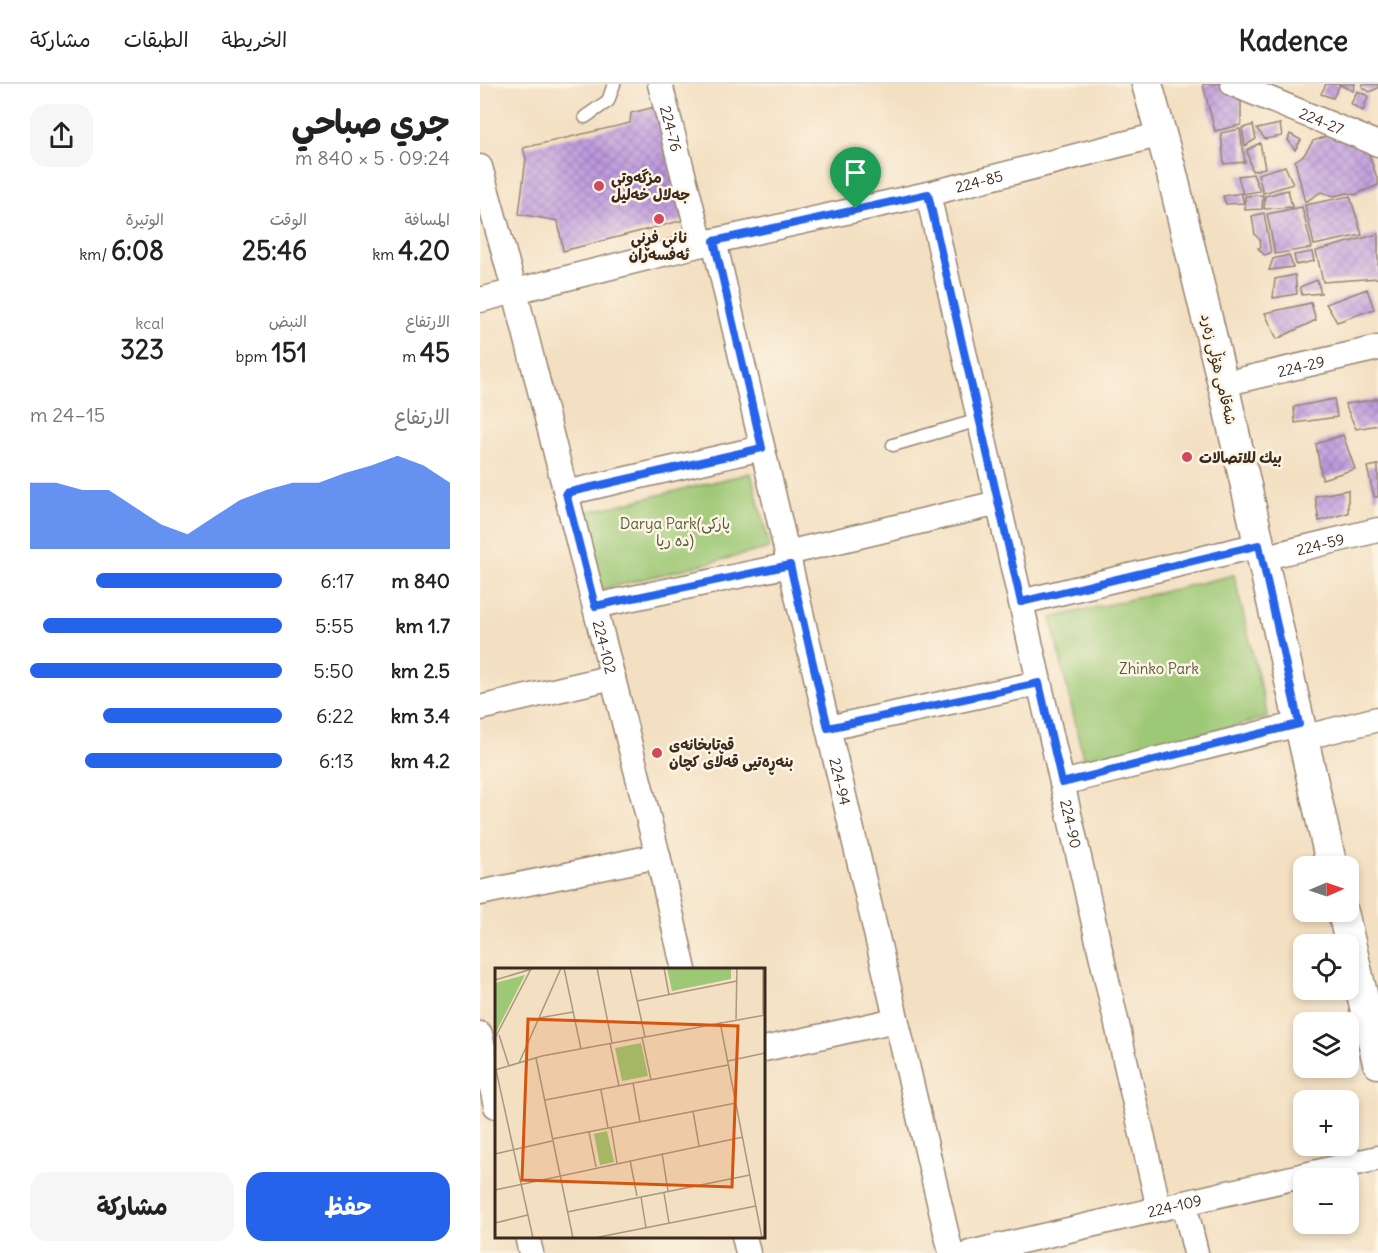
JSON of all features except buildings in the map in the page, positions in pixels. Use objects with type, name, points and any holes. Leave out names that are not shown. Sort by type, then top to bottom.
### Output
[{"type":"street","name":"224-76","points":[[660,84],[708,242]]},
{"type":"street","name":"شەقامی هۆڵی زەرد","points":[[1147,84],[1162,134],[1223,384],[1329,856]]},
{"type":"street","name":"224-27","points":[[1233,84],[1378,144]]},
{"type":"street","name":"224-85","points":[[480,300],[708,242],[928,194],[1162,134]]},
{"type":"street","name":"224-102","points":[[480,167],[515,292],[595,606],[684,968]]},
{"type":"street","name":"224-90","points":[[928,194],[1159,1209]]},
{"type":"street","name":"224-94","points":[[708,242],[762,448],[951,1253]]},
{"type":"street","name":"224-29","points":[[1223,384],[1378,348]]},
{"type":"street","points":[[566,493],[762,448]]},
{"type":"street","points":[[595,606],[788,559],[998,503]]},
{"type":"street","name":"224-59","points":[[1021,602],[1378,530]]},
{"type":"street","points":[[480,708],[613,677]]},
{"type":"street","points":[[828,728],[1039,683]]},
{"type":"street","points":[[1062,783],[1300,731],[1378,719]]},
{"type":"street","points":[[480,893],[658,856]]},
{"type":"street","points":[[1345,922],[1378,1063]]},
{"type":"street","points":[[765,1049],[896,1020]]},
{"type":"street","points":[[480,1034],[495,1102]]},
{"type":"street","name":"224-109","points":[[970,1253],[1378,1158]]},
{"type":"street","points":[[1184,1203],[1196,1253]]},
{"type":"street","points":[[527,1238],[531,1253]]},
{"type":"street","points":[[744,1238],[748,1253]]},
{"type":"lane","points":[[585,117],[608,101],[614,84]]},
{"type":"lane","points":[[893,445],[980,420]]},
{"type":"green space","name":"Darya Park(پارکی ده ریا)","points":[[751,473],[770,548],[598,590],[580,514]]},
{"type":"green space","name":"Zhinko Park","points":[[1234,575],[1268,718],[1084,761],[1051,618]]},
{"type":"place","name":"مزگەوتی جەلال خەلیل","points":[[599,186]]},
{"type":"place","name":"نانی فڕنی ئەفسەران","points":[[659,219]]},
{"type":"place","name":"بيك للاتصالات","points":[[1187,457]]},
{"type":"place","name":"قوتابخانەی بنەڕەتیی قەڵای کچان","points":[[657,753]]},
{"type":"route","points":[[928,194],[1021,602],[1259,545],[1299,724],[1062,783],[1039,683],[828,728],[790,565],[595,606],[566,493],[762,448],[714,241],[856,209],[928,194]]}]
